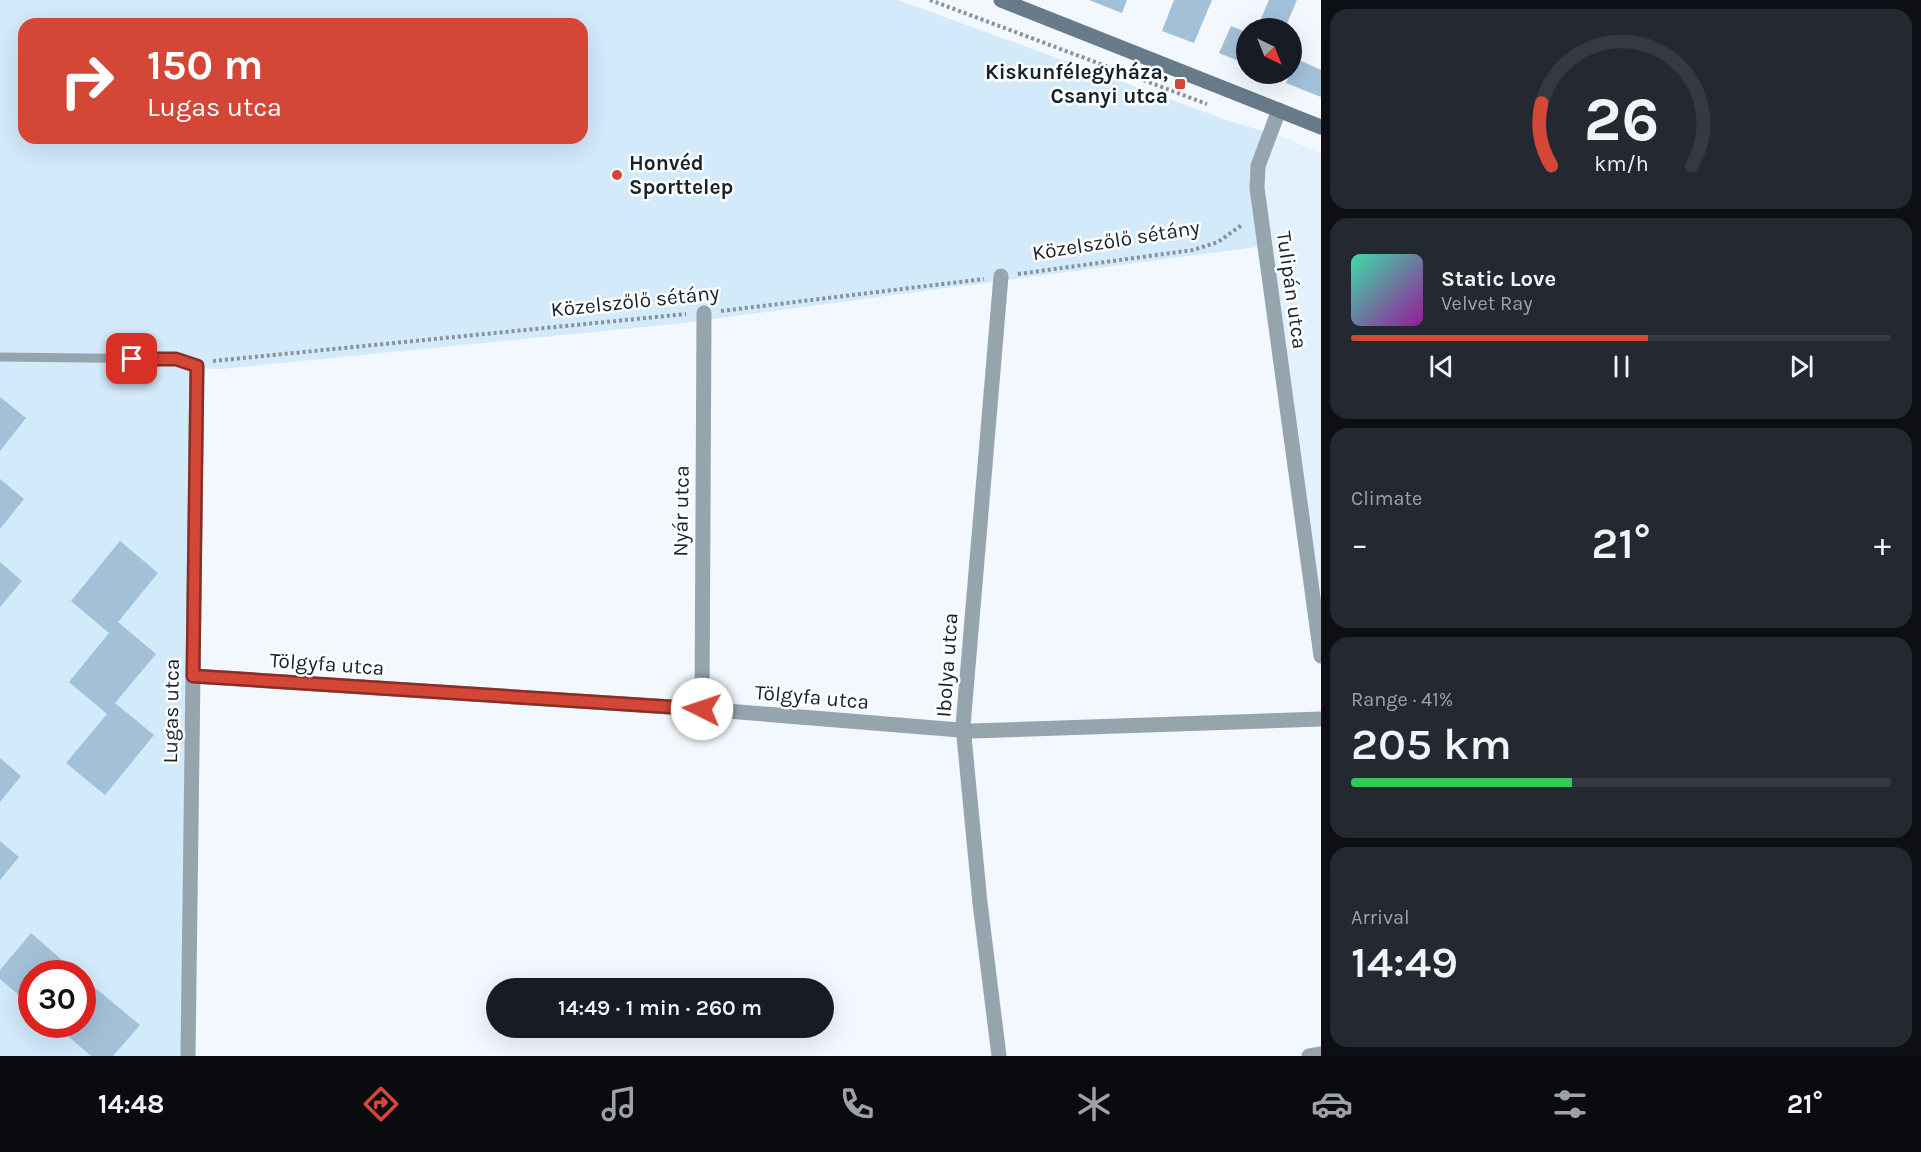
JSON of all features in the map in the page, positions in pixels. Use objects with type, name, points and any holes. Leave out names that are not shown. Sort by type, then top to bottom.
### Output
[{"type":"street","points":[[1001,0],[1321,127]]},
{"type":"street","name":"Tulipán utca","points":[[1279,111],[1258,166],[1260,207],[1318,618],[1321,656]]},
{"type":"street","name":"Ibolya utca","points":[[999,1056],[980,903],[964,730],[1001,276]]},
{"type":"street","name":"Nyár utca","points":[[702,709],[704,313]]},
{"type":"street","name":"Lugas utca","points":[[188,1056],[197,366]]},
{"type":"street","name":"Tölgyfa utca","points":[[193,676],[702,709],[964,730],[1321,719]]},
{"type":"street","points":[[1310,1056],[1321,1054]]},
{"type":"lane","points":[[0,357],[176,359],[197,366]]},
{"type":"path","points":[[930,0],[1211,106]]},
{"type":"path","name":"Közelszőlő sétány","points":[[197,366],[222,359],[704,313],[1193,250],[1218,242],[1242,225],[1260,207]]},
{"type":"shaded area","points":[[0,0],[898,0],[1232,122],[1277,135],[1264,168],[1264,194],[1271,245],[683,323],[222,369],[197,368],[187,1056],[0,1056]]},
{"type":"shaded area","points":[[1277,135],[1321,153],[1321,610],[1264,194],[1264,168]]},
{"type":"building","points":[[1089,0],[1127,0],[1122,13]]},
{"type":"building","points":[[1174,0],[1212,0],[1194,43],[1162,31]]},
{"type":"building","points":[[1269,0],[1297,0],[1289,18],[1261,18]]},
{"type":"building","points":[[1231,26],[1236,28],[1236,60],[1219,53]]},
{"type":"building","points":[[1302,61],[1321,70],[1321,97],[1288,84],[1302,84]]},
{"type":"building","points":[[0,397],[26,418],[0,451]]},
{"type":"building","points":[[0,479],[24,499],[0,529]]},
{"type":"building","points":[[120,541],[158,573],[118,622],[156,654],[115,703],[154,735],[105,795],[66,763],[107,714],[69,682],[109,633],[71,601]]},
{"type":"building","points":[[0,562],[22,581],[0,607]]},
{"type":"building","points":[[0,758],[21,776],[0,802]]},
{"type":"building","points":[[0,841],[19,857],[0,880]]},
{"type":"building","points":[[31,933],[62,960],[18,960],[18,994],[0,979],[0,970]]},
{"type":"building","points":[[96,989],[140,1025],[113,1056],[91,1056],[70,1038],[96,1038]]},
{"type":"place","name":"Kiskunfélegyháza, Csanyi utca","points":[[1180,84]]},
{"type":"place","name":"Honvéd Sporttelep","points":[[617,175]]},
{"type":"route","points":[[132,359],[176,359],[197,366],[193,676],[702,709]]}]
